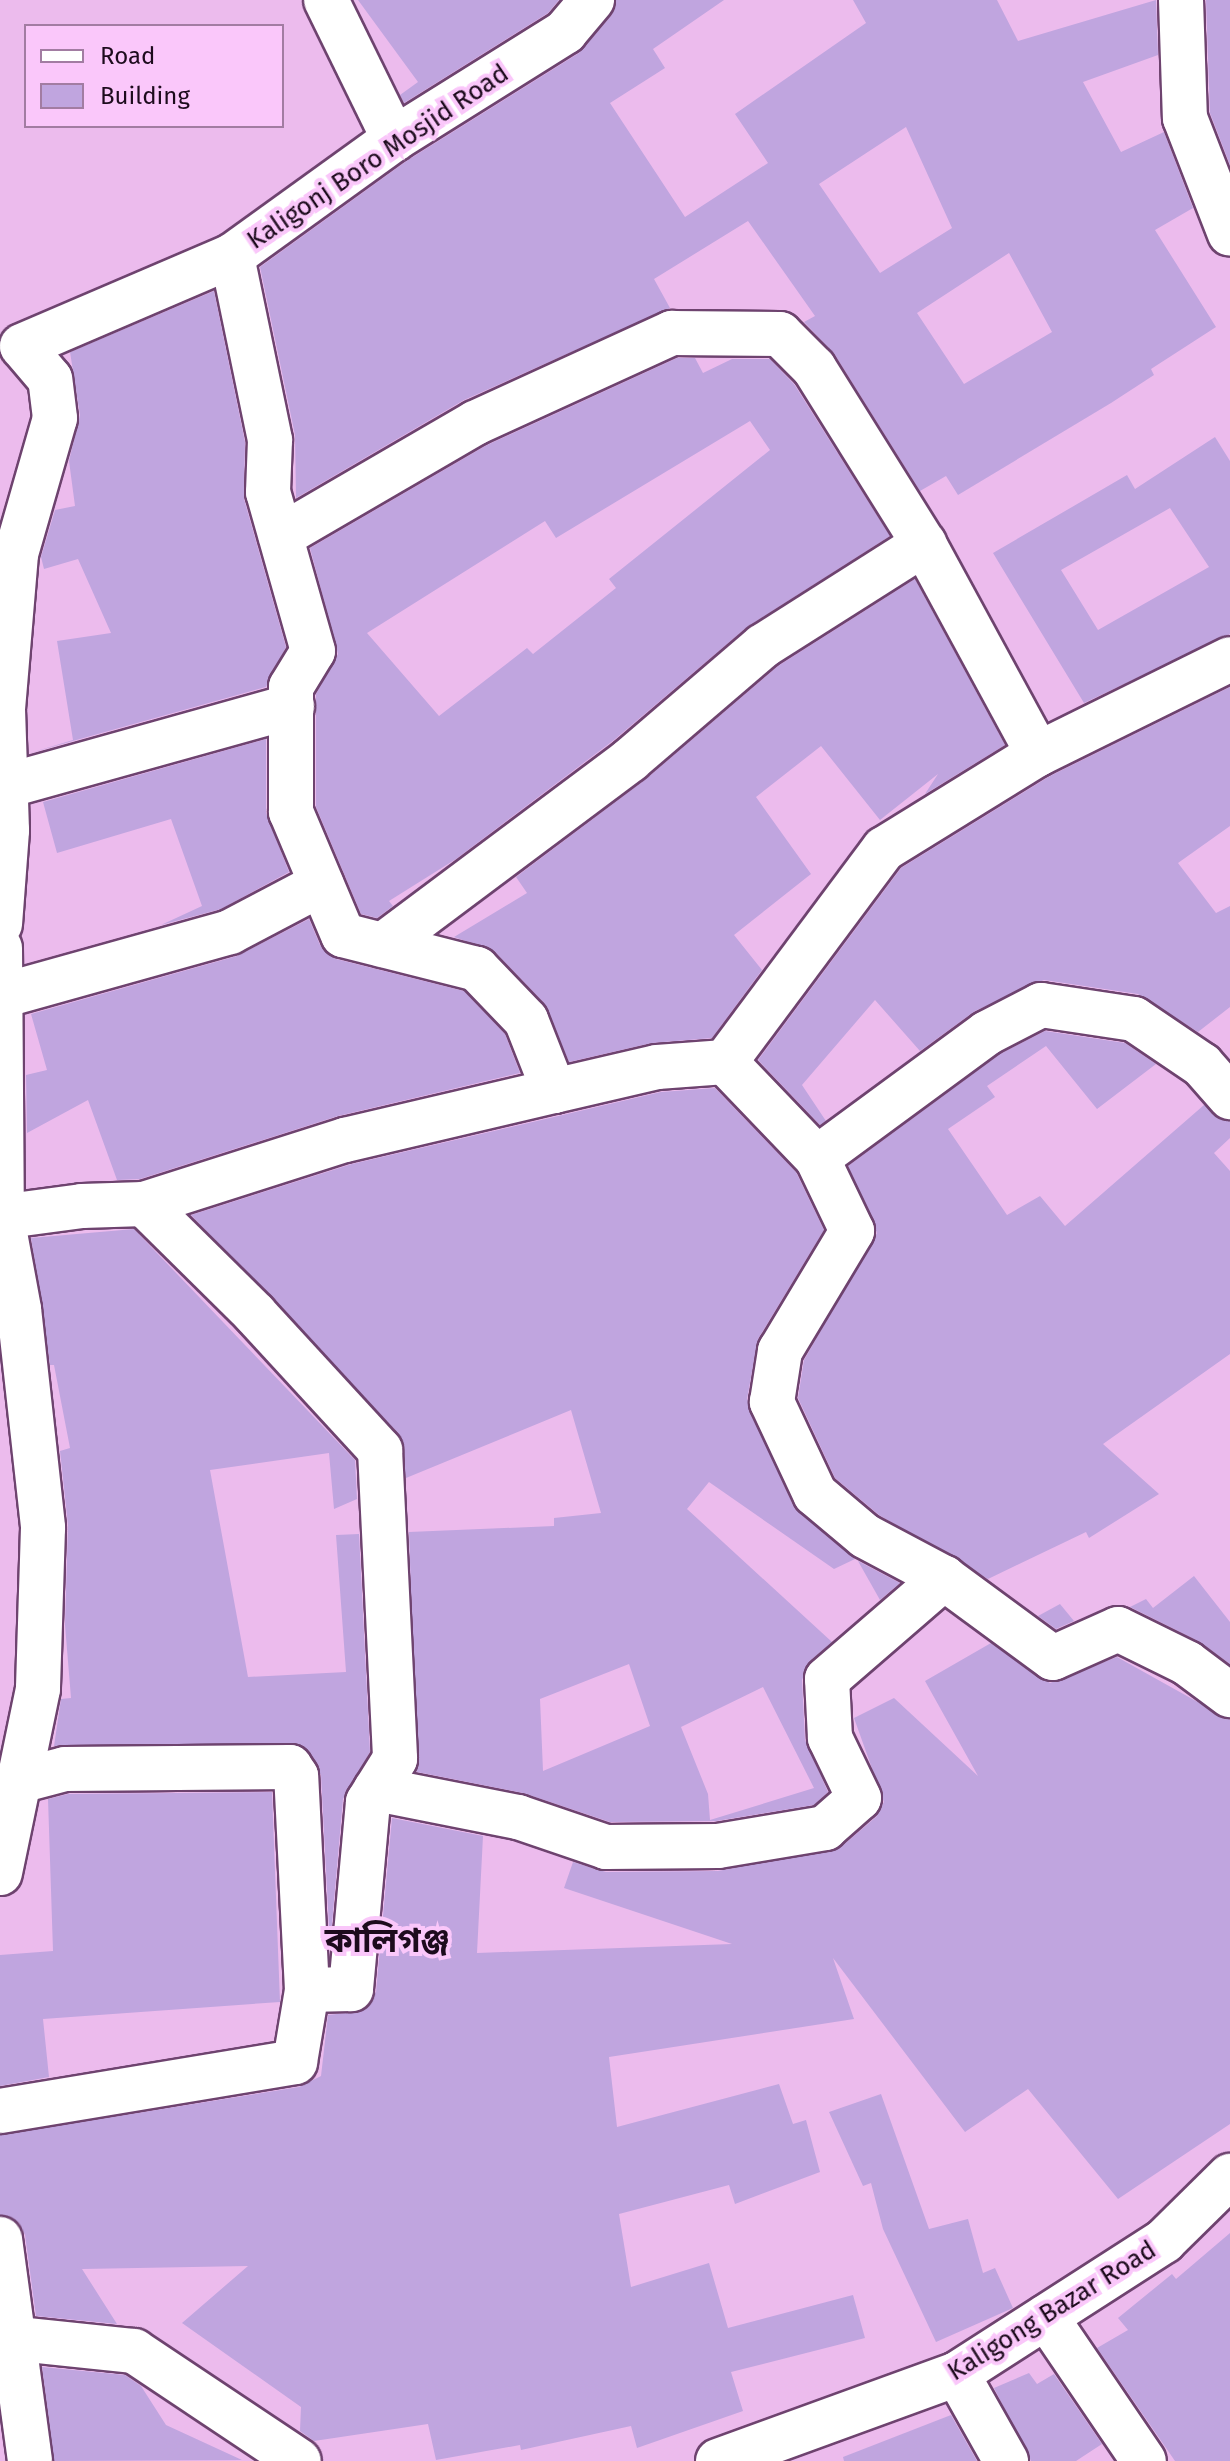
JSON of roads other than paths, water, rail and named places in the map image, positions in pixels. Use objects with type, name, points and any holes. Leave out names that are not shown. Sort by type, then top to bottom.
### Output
[{"type":"street","points":[[326,0],[394,139]]},
{"type":"street","points":[[1181,0],[1185,118],[1230,234]]},
{"type":"street","name":"Kaligonj Boro Mosjid Road","points":[[6,786],[3,709],[16,554],[55,418],[50,379],[22,346],[232,256],[394,139],[579,16]]},
{"type":"street","name":"Kaligonj Boro Mosjid Road","points":[[232,256],[270,440],[268,492],[313,651],[291,687],[291,812],[321,884],[363,940]]},
{"type":"street","points":[[281,536],[475,423],[672,333],[780,334],[814,368],[924,544],[1038,754]]},
{"type":"street","points":[[363,940],[630,760],[763,646],[924,544]]},
{"type":"street","points":[[1,1217],[82,1206],[144,1204],[345,1140],[657,1067],[725,1062],[884,849],[1038,754],[1230,659]]},
{"type":"street","points":[[0,924],[6,786],[292,706]]},
{"type":"street","points":[[1,996],[230,932],[321,884]]},
{"type":"street","points":[[363,940],[477,969],[526,1020],[554,1091]]},
{"type":"street","points":[[0,948],[1,1217],[19,1309],[43,1528],[38,1689],[0,1873]]},
{"type":"street","points":[[817,1158],[987,1033],[1041,1005],[1134,1019],[1202,1065],[1230,1097]]},
{"type":"street","points":[[725,1062],[817,1158],[852,1231],[780,1351],[772,1402],[815,1494],[865,1536],[944,1578],[1053,1658],[1118,1629],[1187,1663],[1230,1695]]},
{"type":"street","points":[[144,1204],[255,1314],[380,1450],[395,1759],[368,1802],[351,1989],[307,1990]]},
{"type":"street","points":[[376,1789],[518,1817],[606,1847],[718,1846],[825,1828],[859,1798],[830,1738],[827,1679],[944,1578]]},
{"type":"street","points":[[0,2111],[295,2062],[307,1990],[296,1776],[290,1767],[65,1769],[19,1781]]},
{"type":"street","name":"Kaligong Bazar Road","points":[[718,2461],[957,2374],[1164,2241],[1230,2176]]},
{"type":"street","points":[[0,2239],[6,2337],[30,2461]]},
{"type":"street","points":[[1046,2317],[1144,2461]]},
{"type":"street","points":[[6,2337],[134,2351],[299,2461]]},
{"type":"street","points":[[957,2374],[1006,2461]]},
{"type":"district","name":"কালিগঞ্জ","points":[[387,1941]]}]
